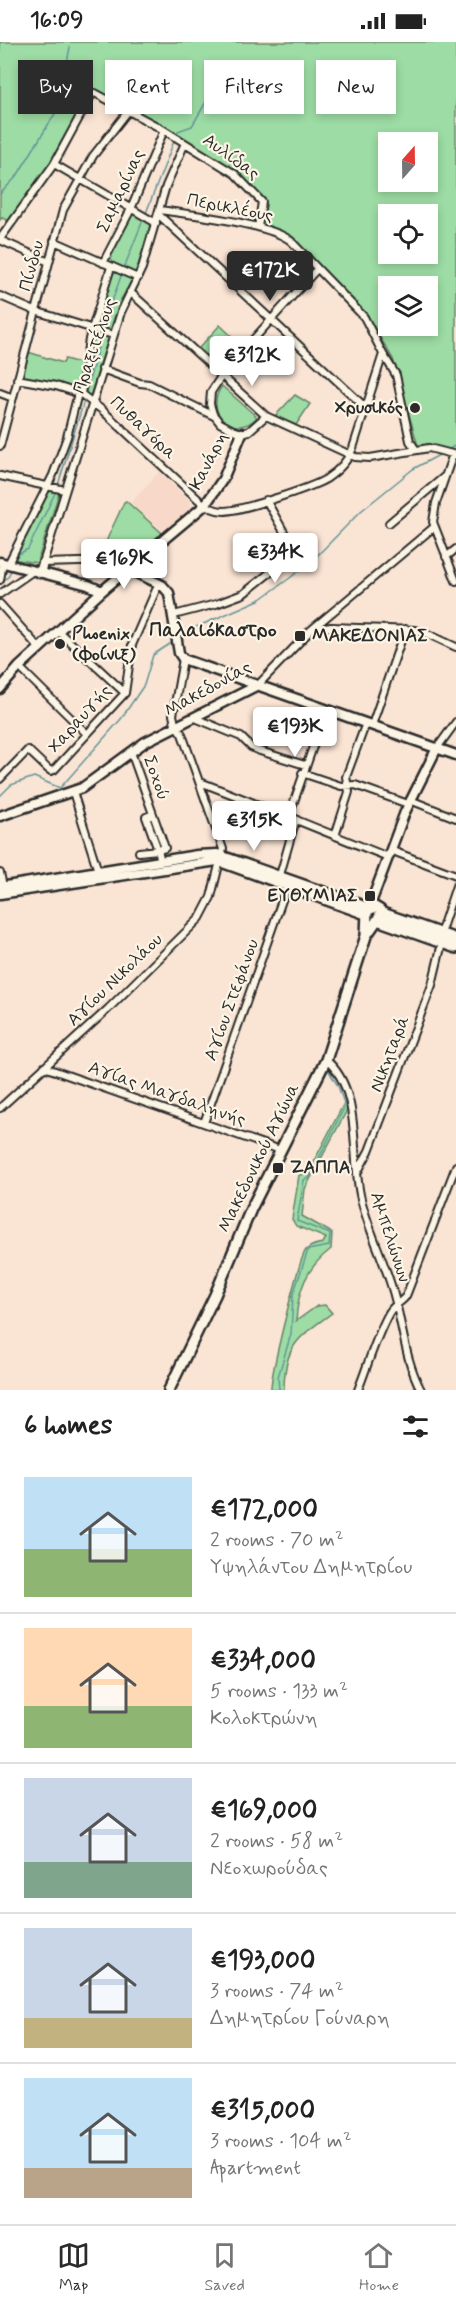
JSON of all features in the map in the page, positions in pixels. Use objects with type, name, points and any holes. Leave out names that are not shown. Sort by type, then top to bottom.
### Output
[{"type":"main road","name":"Μακεδονικού Αγώνα","points":[[169,1390],[280,1150],[326,1060],[373,913]]},
{"type":"main road","points":[[373,913],[441,938],[456,948]]},
{"type":"main road","points":[[441,938],[456,939]]},
{"type":"street","name":"Αυλίδας","points":[[54,164],[94,93],[105,98]]},
{"type":"street","name":"Πίνδου","points":[[0,446],[63,210],[79,179],[126,114]]},
{"type":"street","name":"Αυλίδας","points":[[136,114],[239,177],[259,197],[262,204],[258,227]]},
{"type":"street","name":"Σαμαρίνας","points":[[103,263],[131,209],[164,130]]},
{"type":"street","name":"Πραξιτέλους","points":[[43,563],[124,302],[138,278],[168,180],[185,143]]},
{"type":"street","points":[[49,262],[0,240],[54,164],[156,224]]},
{"type":"street","points":[[159,213],[365,407]]},
{"type":"street","name":"Περικλέους","points":[[159,213],[258,227],[284,236],[364,317],[396,375],[410,441],[416,450]]},
{"type":"street","points":[[54,242],[138,278]]},
{"type":"street","points":[[0,580],[4,563],[48,486],[65,445],[79,393],[92,328],[111,267]]},
{"type":"street","points":[[214,417],[210,408],[210,396],[221,375],[317,269]]},
{"type":"street","points":[[130,292],[266,416],[350,455],[370,458],[432,448],[452,454],[434,510],[434,527],[456,579]]},
{"type":"street","points":[[0,296],[35,311],[113,335]]},
{"type":"street","points":[[205,505],[216,510],[227,511],[323,480],[335,472],[350,455],[383,354]]},
{"type":"street","points":[[102,369],[140,383],[150,384],[214,417],[225,426],[242,433],[253,429],[266,416]]},
{"type":"street","name":"Πυθαγόρα","points":[[18,379],[79,393],[92,402],[205,505]]},
{"type":"street","points":[[0,393],[13,398]]},
{"type":"street","name":"Κανάρη","points":[[0,689],[19,667],[102,591],[205,505],[222,479],[242,433]]},
{"type":"street","points":[[0,476],[65,490]]},
{"type":"street","points":[[389,523],[446,476]]},
{"type":"street","points":[[174,615],[243,594],[292,555],[293,548],[266,500]]},
{"type":"street","name":"Μακεδονίας","points":[[0,816],[73,792],[90,783],[145,742],[258,685],[311,630],[434,527]]},
{"type":"street","points":[[446,557],[456,549]]},
{"type":"street","points":[[0,594],[36,572],[43,563],[115,561],[159,583],[170,593],[178,647],[183,659],[456,755]]},
{"type":"street","points":[[4,563],[88,585],[102,591]]},
{"type":"street","name":"Χαραυγής","points":[[0,779],[28,750],[48,769],[54,770],[125,693],[132,645],[159,583]]},
{"type":"street","points":[[0,604],[40,649]]},
{"type":"street","points":[[311,630],[331,627],[405,630],[426,633],[456,646]]},
{"type":"street","points":[[335,836],[349,792],[346,777],[405,630]]},
{"type":"street","points":[[59,632],[125,693]]},
{"type":"street","points":[[183,659],[173,713],[177,726],[183,734],[222,844],[221,858]]},
{"type":"street","points":[[19,667],[87,734]]},
{"type":"street","points":[[280,875],[304,769],[326,709]]},
{"type":"street","points":[[195,718],[241,737],[251,747],[341,786],[355,786],[456,818]]},
{"type":"street","points":[[373,913],[377,886],[409,802],[437,748],[456,722]]},
{"type":"street","name":"Σοχού","points":[[131,752],[165,848],[158,850],[161,861]]},
{"type":"street","points":[[200,782],[335,836],[456,874]]},
{"type":"street","points":[[73,792],[98,871]]},
{"type":"street","points":[[139,852],[158,850]]},
{"type":"street","points":[[1,889],[197,855],[221,858],[280,875],[373,913]]},
{"type":"street","points":[[1,889],[221,858],[287,886],[373,913]]},
{"type":"street","name":"Αγίου Νικολάου","points":[[0,1108],[108,1009],[200,918],[211,897],[221,858]]},
{"type":"street","points":[[0,873],[1,889]]},
{"type":"street","name":"Αγίου Στεφάνου","points":[[204,1124],[287,886]]},
{"type":"street","name":"Νικηταρά","points":[[357,1173],[369,1151],[432,985],[441,938],[456,886]]},
{"type":"street","name":"Αμπελώνων","points":[[326,1060],[339,1076],[348,1097],[357,1173],[366,1219],[396,1305],[408,1357],[421,1390]]},
{"type":"street","name":"Αγίας Μαγδαληνής","points":[[44,1067],[280,1150]]},
{"type":"street","points":[[358,1390],[386,1318],[405,1296],[456,1166]]},
{"type":"shaded area","points":[[159,472],[190,501],[191,508],[164,532],[131,503]]},
{"type":"green space","points":[[0,42],[456,42],[456,454],[431,445],[418,446],[393,359],[379,336],[438,336],[438,276],[378,276],[378,334],[372,324],[285,233],[256,223],[260,203],[237,179],[129,114],[192,114],[192,60],[105,60],[105,101],[95,95],[93,99],[93,60],[18,60],[18,114],[85,114],[9,221],[2,218],[0,220]]},
{"type":"green space","points":[[131,212],[151,225],[135,275],[106,262]]},
{"type":"green space","points":[[111,269],[133,279],[120,301],[110,330],[94,325]]},
{"type":"green space","points":[[220,325],[242,346],[222,369],[199,348]]},
{"type":"green space","points":[[92,331],[109,336],[90,397],[83,393]]},
{"type":"green space","points":[[28,352],[63,363],[65,359],[83,364],[80,389],[22,377]]},
{"type":"green space","points":[[222,386],[257,417],[249,424],[240,426],[224,421],[216,406],[217,396]]},
{"type":"green space","points":[[295,395],[310,404],[296,425],[274,417]]},
{"type":"green space","points":[[47,490],[59,493],[37,563],[12,559]]},
{"type":"green space","points":[[126,501],[162,533],[133,554],[103,550],[124,502]]},
{"type":"green space","points":[[344,1103],[348,1108],[305,1189],[302,1216],[332,1233],[331,1249],[315,1264],[305,1280],[296,1321],[317,1306],[325,1305],[332,1313],[302,1336],[290,1352],[284,1390],[271,1390],[280,1342],[302,1258],[308,1248],[323,1243],[326,1238],[296,1226],[292,1219],[299,1175],[308,1173]]},
{"type":"waterway","points":[[0,194],[17,176],[59,107],[70,47]]},
{"type":"waterway","points":[[177,133],[192,126],[204,105]]},
{"type":"waterway","points":[[146,213],[174,141]]},
{"type":"waterway","points":[[124,268],[143,220]]},
{"type":"waterway","points":[[103,327],[121,276]]},
{"type":"waterway","points":[[86,392],[101,336]]},
{"type":"waterway","points":[[58,485],[84,401]]},
{"type":"waterway","points":[[448,450],[456,445]]},
{"type":"waterway","points":[[180,638],[194,628],[261,599],[309,564],[361,511],[413,469],[441,454]]},
{"type":"waterway","points":[[14,561],[15,556],[28,549],[56,491]]},
{"type":"waterway","points":[[3,581],[11,570]]},
{"type":"waterway","points":[[0,796],[11,785],[34,777],[60,788],[121,719],[144,685],[153,655],[173,642]]},
{"type":"waterway","points":[[279,1390],[278,1377],[291,1334],[293,1295],[308,1250],[329,1246],[330,1234],[297,1221],[304,1180],[309,1178],[345,1106],[338,1086],[329,1071]]},
{"type":"place","name":"Χρυσικός","points":[[415,408]]},
{"type":"place","name":"ΜΑΚΕΔΟΝΙΑΣ","points":[[300,636]]},
{"type":"place","name":"Phoenix (Φοίνιξ)","points":[[60,644]]},
{"type":"place","name":"ΕΥΘΥΜΙΑΣ","points":[[370,896]]},
{"type":"place","name":"ΖΑΠΠΑ","points":[[278,1168]]},
{"type":"district","name":"Παλαιόκαστρο","points":[[213,630]]}]
